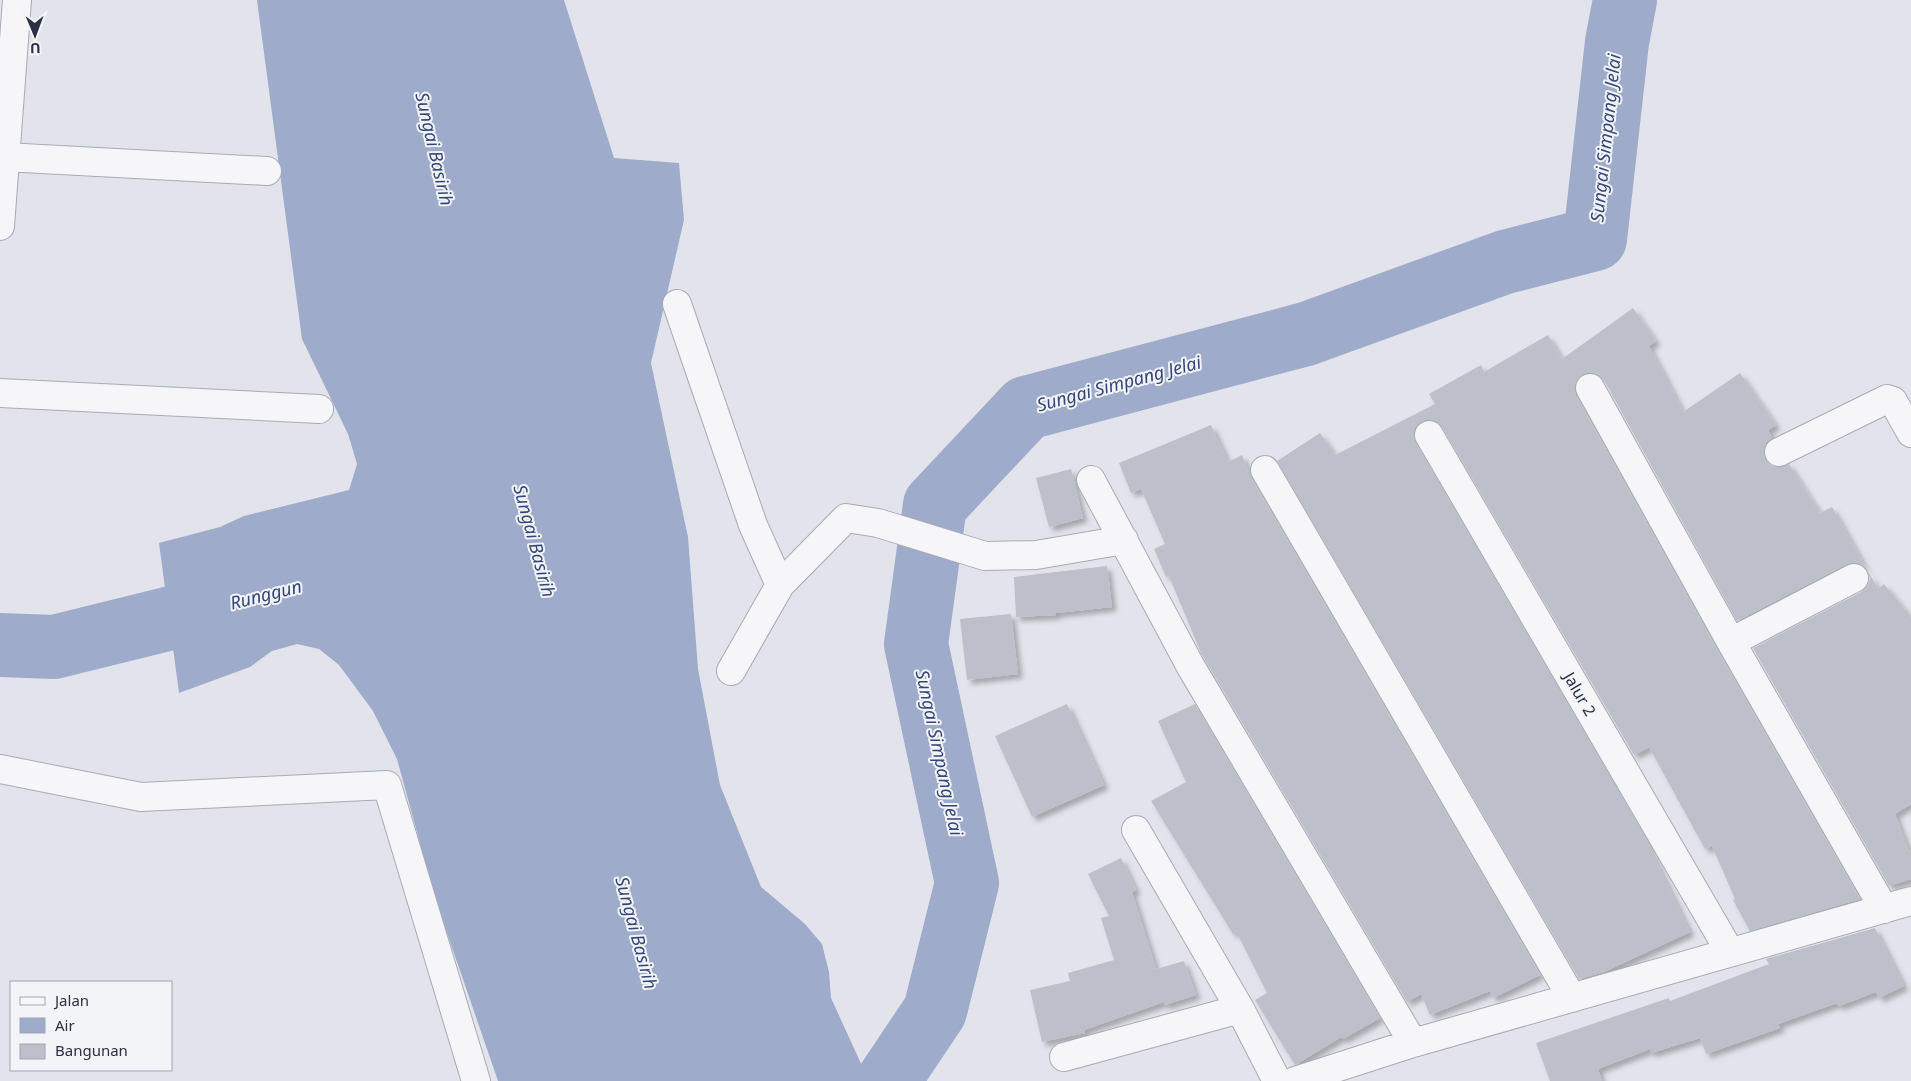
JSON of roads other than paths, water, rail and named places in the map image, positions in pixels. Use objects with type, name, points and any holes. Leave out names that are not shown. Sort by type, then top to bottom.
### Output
[{"type":"street","points":[[0,226],[16,0]]},
{"type":"street","points":[[4,157],[267,171]]},
{"type":"street","points":[[677,304],[753,525],[780,585]]},
{"type":"street","points":[[1590,388],[1731,642],[1884,909]]},
{"type":"street","points":[[0,393],[319,409]]},
{"type":"street","points":[[1779,452],[1887,399],[1893,401],[1911,433]]},
{"type":"street","name":"Jalur 2","points":[[1430,435],[1730,952]]},
{"type":"street","points":[[1265,470],[1572,998]]},
{"type":"street","points":[[1091,480],[1191,667],[1413,1044]]},
{"type":"street","points":[[731,671],[780,585],[843,520],[852,517],[878,523],[986,556],[1036,555],[1124,540]]},
{"type":"street","points":[[1731,642],[1854,578]]},
{"type":"street","points":[[0,769],[141,797],[387,785],[476,1081]]},
{"type":"street","points":[[1136,830],[1240,1009],[1277,1081]]},
{"type":"street","points":[[1295,1081],[1413,1044],[1911,901]]},
{"type":"street","points":[[1064,1057],[1240,1009]]},
{"type":"water","name":"Sungai Basirih","points":[[257,0],[564,0],[614,158],[679,163],[684,220],[651,363],[688,537],[698,669],[720,785],[761,887],[805,924],[822,944],[829,972],[831,998],[869,1081],[498,1081],[435,898],[397,759],[373,711],[339,665],[319,649],[297,644],[272,651],[250,667],[179,693],[159,543],[220,527],[244,516],[349,490],[357,464],[348,434],[302,339]]},
{"type":"waterway","name":"Sungai Simpang Jelai","points":[[888,1081],[935,1011],[967,883],[916,644],[935,505],[1026,408],[1306,334],[1505,262],[1595,239],[1617,42],[1625,0]]},
{"type":"waterway","name":"Runggun","points":[[0,645],[54,647],[256,597]]}]
